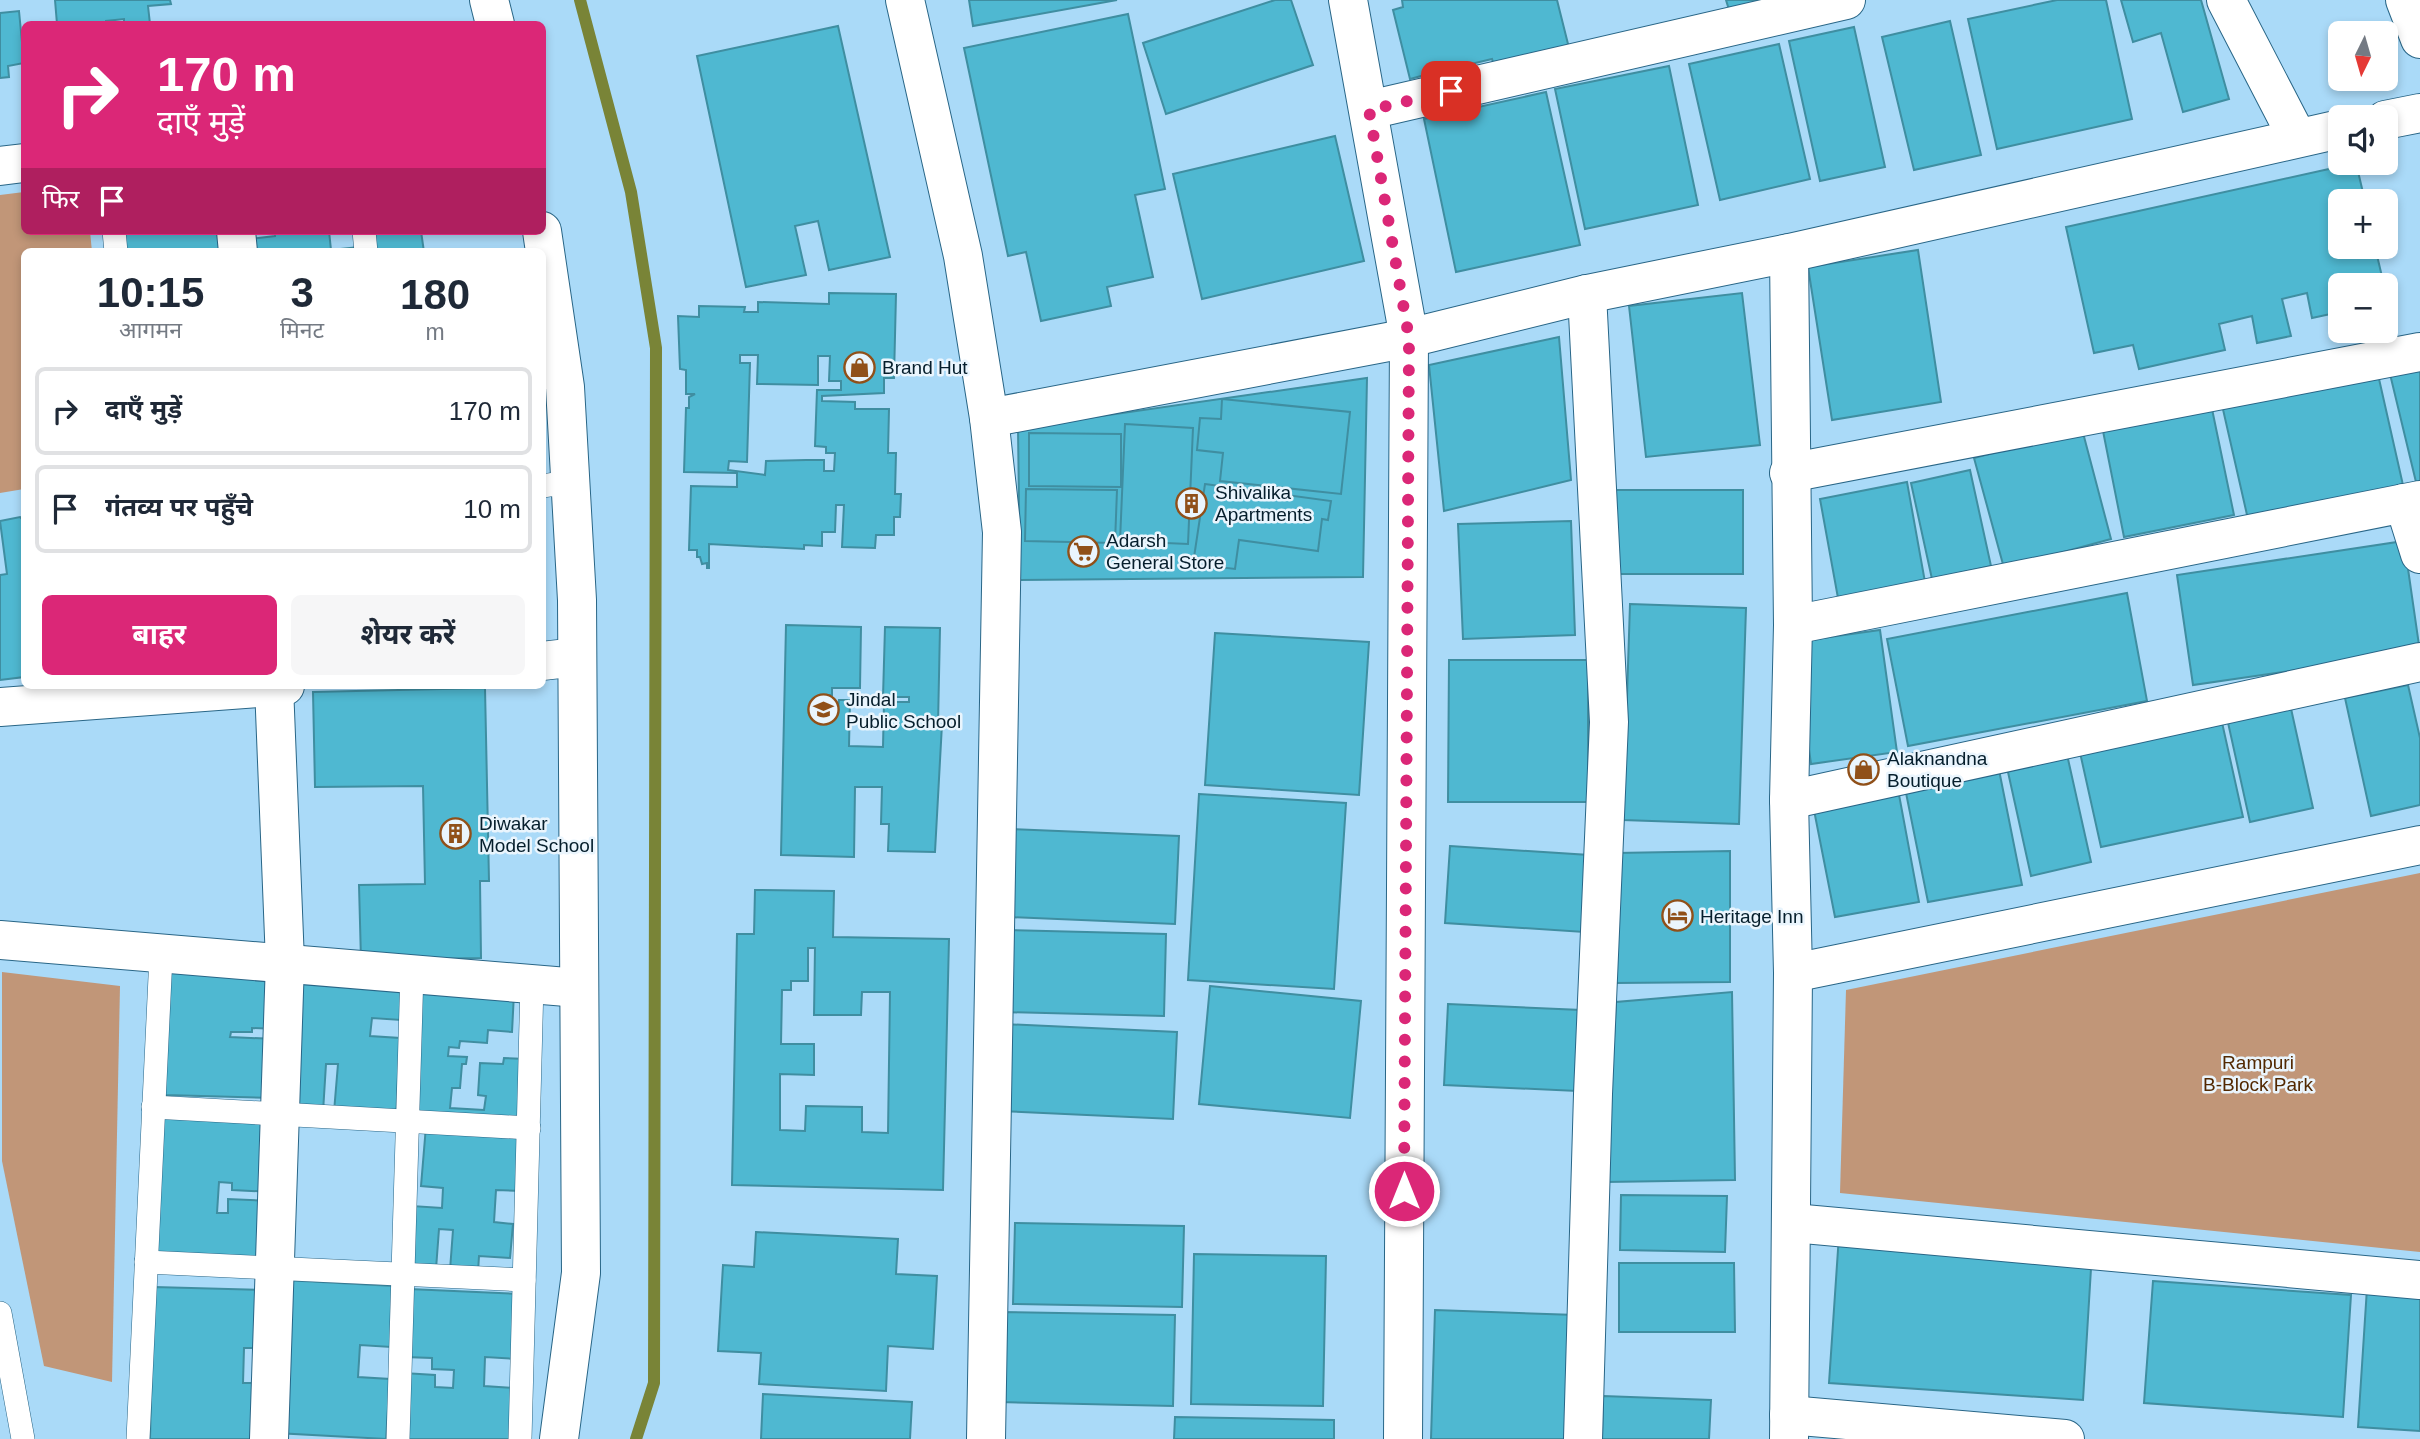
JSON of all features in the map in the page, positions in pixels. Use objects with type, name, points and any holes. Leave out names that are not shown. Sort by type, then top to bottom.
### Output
[{"type":"street","points":[[489,0],[494,21]]},
{"type":"street","points":[[905,0],[963,256],[989,418],[1002,532],[986,1439]]},
{"type":"street","points":[[1348,0],[1409,338],[1403,1439]]},
{"type":"street","points":[[1369,110],[1846,0]]},
{"type":"street","points":[[2226,0],[2297,137]]},
{"type":"street","points":[[2405,0],[2420,39]]},
{"type":"street","points":[[2398,117],[2420,113]]},
{"type":"street","points":[[989,418],[1409,338],[1587,293],[1789,253],[2328,131]]},
{"type":"street","points":[[0,166],[21,163]]},
{"type":"street","points":[[1789,253],[1789,473],[1793,625],[1789,800],[1793,974],[1793,1223],[1789,1427],[2065,1439]]},
{"type":"street","points":[[546,285],[549,325],[565,387],[556,484],[577,600],[559,659],[579,988],[581,1273],[559,1439]]},
{"type":"street","points":[[1583,1439],[1609,722],[1587,293]]},
{"type":"street","points":[[1789,473],[2420,352]]},
{"type":"street","points":[[1793,625],[2412,502],[2420,554]]},
{"type":"street","points":[[1789,800],[2420,663]]},
{"type":"street","points":[[0,707],[207,689]]},
{"type":"street","points":[[269,1439],[285,962],[274,689]]},
{"type":"street","points":[[1793,974],[2420,845]]},
{"type":"street","points":[[0,940],[161,956],[285,962],[579,988]]},
{"type":"street","points":[[1793,1223],[2420,1280]]},
{"type":"lane","points":[[138,1439],[161,956]]},
{"type":"lane","points":[[398,1439],[412,972]]},
{"type":"lane","points":[[520,1439],[533,984]]},
{"type":"lane","points":[[153,1107],[528,1128]]},
{"type":"lane","points":[[146,1262],[524,1280]]},
{"type":"lane","points":[[0,1313],[23,1439]]},
{"type":"green space","points":[[21,192],[21,235],[90,235],[92,248],[21,248],[21,490],[0,493],[0,195]]},
{"type":"green space","name":"Rampuri B-Block Park","points":[[2420,873],[2420,1252],[1840,1193],[1846,990]]},
{"type":"green space","points":[[2,972],[120,986],[112,1382],[44,1366],[2,1161]]},
{"type":"building","points":[[55,0],[170,0],[171,4],[148,6],[150,21],[57,21]]},
{"type":"building","points":[[969,0],[1117,0],[973,26]]},
{"type":"building","points":[[1275,0],[1291,0],[1313,65],[1166,114],[1143,43]]},
{"type":"building","points":[[1402,0],[1557,0],[1572,60],[1496,72],[1492,59],[1471,64],[1473,74],[1428,85],[1425,75],[1410,79],[1393,10],[1403,7]]},
{"type":"building","points":[[1726,0],[1778,0],[1730,13]]},
{"type":"building","points":[[2057,0],[2106,0],[2132,119],[1997,149],[1968,19]]},
{"type":"building","points":[[2121,0],[2201,0],[2229,99],[2183,112],[2161,33],[2133,42]]},
{"type":"building","points":[[19,11],[21,64],[8,66],[9,77],[0,78],[0,13]]},
{"type":"building","points":[[1128,14],[1165,189],[1135,195],[1153,277],[1107,287],[1111,306],[1041,321],[1026,252],[1008,256],[964,48]]},
{"type":"building","points":[[1950,21],[1981,155],[1914,170],[1882,37]]},
{"type":"building","points":[[838,26],[890,257],[829,270],[818,221],[795,226],[806,275],[746,287],[697,56]]},
{"type":"building","points":[[1854,27],[1885,167],[1820,181],[1789,41]]},
{"type":"building","points":[[1779,44],[1810,179],[1720,200],[1689,64]]},
{"type":"building","points":[[1669,66],[1698,205],[1585,229],[1555,89]]},
{"type":"building","points":[[1546,92],[1580,245],[1456,272],[1424,119]]},
{"type":"building","points":[[1335,136],[1364,261],[1202,299],[1173,174]]},
{"type":"building","points":[[2328,169],[2328,175],[2359,175],[2362,189],[2328,189],[2328,259],[2378,259],[2381,273],[2328,273],[2328,315],[2312,318],[2307,293],[2282,299],[2291,336],[2257,343],[2252,316],[2219,324],[2225,350],[2139,369],[2133,345],[2094,353],[2066,227]]},
{"type":"building","points":[[116,235],[226,235],[228,248],[118,248]]},
{"type":"building","points":[[329,235],[331,248],[243,248],[242,240],[275,236]]},
{"type":"building","points":[[372,235],[422,235],[423,248],[374,248]]},
{"type":"building","points":[[1918,250],[1941,402],[1832,420],[1808,267]]},
{"type":"building","points":[[829,293],[896,294],[894,378],[884,378],[884,393],[822,396],[822,401],[855,402],[855,409],[889,409],[888,453],[896,453],[895,494],[901,494],[900,517],[894,517],[894,535],[876,535],[875,548],[842,547],[844,505],[836,505],[835,532],[822,532],[822,546],[804,545],[804,549],[709,544],[707,568],[707,563],[702,564],[700,557],[697,557],[697,550],[689,550],[691,486],[737,487],[737,473],[684,472],[686,408],[689,408],[689,397],[695,394],[686,394],[686,370],[680,369],[678,316],[699,317],[699,306],[745,307],[744,312],[758,312],[758,302],[829,304]],"holes":[[[740,355],[758,355],[757,384],[818,385],[818,356],[830,356],[829,381],[841,381],[841,390],[817,390],[815,446],[826,447],[826,453],[835,453],[834,471],[824,471],[824,460],[766,461],[765,475],[728,470],[729,461],[747,462],[750,363],[740,363]]]},
{"type":"building","points":[[1742,293],[1760,445],[1646,457],[1629,306]]},
{"type":"building","points":[[1559,337],[1571,480],[1444,511],[1429,365]]},
{"type":"building","points":[[2420,367],[2420,481],[2416,482],[2390,374]]},
{"type":"building","points":[[2377,370],[2405,494],[2250,528],[2222,405]]},
{"type":"building","name":"Shivalika Apartments","points":[[1367,378],[1363,577],[1020,580],[1018,428]]},
{"type":"building","points":[[1222,399],[1350,412],[1341,494],[1220,481],[1223,453],[1197,450],[1200,418],[1221,419]]},
{"type":"building","points":[[2212,409],[2234,515],[2124,537],[2103,431]]},
{"type":"building","points":[[1125,424],[1193,428],[1188,544],[1120,541]]},
{"type":"building","points":[[2082,429],[2111,539],[2004,568],[1974,458]]},
{"type":"building","points":[[1029,433],[1121,434],[1121,487],[1029,486]]},
{"type":"building","points":[[1970,470],[1991,566],[1932,579],[1911,483]]},
{"type":"building","points":[[1907,482],[1925,582],[1838,598],[1820,499]]},
{"type":"building","points":[[1205,484],[1331,501],[1328,520],[1322,519],[1318,551],[1239,540],[1235,569],[1193,564]]},
{"type":"building","points":[[1026,489],[1117,490],[1115,543],[1025,541]]},
{"type":"building","points":[[1615,490],[1743,490],[1743,574],[1615,574]]},
{"type":"building","points":[[21,518],[21,677],[0,680],[0,575],[7,574],[0,521]]},
{"type":"building","points":[[1571,521],[1575,635],[1463,639],[1458,524]]},
{"type":"building","points":[[2404,541],[2420,652],[2193,685],[2177,575]]},
{"type":"building","points":[[2127,593],[2147,701],[1908,746],[1887,639]]},
{"type":"building","points":[[1630,604],[1746,608],[1739,824],[1623,820]]},
{"type":"building","points":[[786,625],[861,627],[860,688],[832,688],[832,695],[823,695],[823,715],[827,714],[827,708],[838,708],[839,700],[850,700],[849,746],[883,747],[884,702],[909,702],[909,697],[883,697],[885,627],[940,628],[938,725],[942,724],[935,852],[888,851],[889,824],[881,824],[882,787],[855,787],[854,857],[781,855]]},
{"type":"building","points":[[1880,630],[1897,752],[1811,764],[1794,642]]},
{"type":"building","points":[[1215,633],[1369,642],[1359,795],[1205,785]]},
{"type":"building","points":[[1449,660],[1588,660],[1588,802],[1448,802]]},
{"type":"building","points":[[2408,685],[2420,738],[2420,805],[2371,816],[2345,698]]},
{"type":"building","name":"Diwakar Model School","points":[[485,689],[489,881],[480,881],[481,958],[361,960],[359,885],[425,884],[423,786],[315,787],[313,692]]},
{"type":"building","points":[[2288,695],[2313,808],[2250,822],[2225,709]]},
{"type":"building","points":[[2221,718],[2243,817],[2101,847],[2079,748]]},
{"type":"building","points":[[2066,750],[2091,862],[2031,876],[2006,763]]},
{"type":"building","points":[[1998,765],[2022,885],[1928,902],[1904,783]]},
{"type":"building","points":[[1897,784],[1919,902],[1835,917],[1812,800]]},
{"type":"building","points":[[1199,794],[1346,803],[1334,989],[1188,980]]},
{"type":"building","points":[[1011,829],[1179,836],[1175,924],[1008,917]]},
{"type":"building","points":[[1450,846],[1589,855],[1584,932],[1445,923]]},
{"type":"building","points":[[1730,851],[1730,982],[1615,983],[1616,853]]},
{"type":"building","points":[[755,890],[834,891],[833,937],[949,939],[943,1190],[732,1185],[737,934],[754,934]],"holes":[[[808,948],[815,948],[814,1015],[861,1015],[862,992],[890,992],[888,1133],[862,1132],[862,1107],[806,1106],[805,1131],[780,1130],[780,1074],[814,1075],[814,1044],[781,1044],[782,990],[791,990],[791,981],[808,981]]]},
{"type":"building","points":[[1003,930],[1166,934],[1164,1016],[1001,1012]]},
{"type":"building","points":[[168,970],[278,974],[277,1029],[252,1028],[252,1032],[231,1032],[230,1037],[276,1039],[275,1098],[165,1095]]},
{"type":"building","points":[[293,978],[401,981],[401,1020],[372,1018],[370,1036],[400,1038],[396,1117],[334,1112],[338,1064],[326,1064],[323,1112],[289,1109]]},
{"type":"building","points":[[418,980],[514,993],[512,1032],[488,1030],[487,1043],[460,1041],[459,1048],[449,1047],[448,1056],[467,1057],[466,1064],[462,1064],[460,1088],[452,1088],[450,1108],[484,1110],[486,1096],[478,1095],[480,1063],[503,1064],[504,1058],[526,1059],[522,1120],[411,1112]]},
{"type":"building","points":[[1210,986],[1361,1001],[1350,1118],[1199,1104]]},
{"type":"building","points":[[1732,992],[1735,1180],[1606,1182],[1616,1002]]},
{"type":"building","points":[[1448,1004],[1581,1010],[1577,1091],[1444,1085]]},
{"type":"building","points":[[1003,1024],[1177,1032],[1173,1119],[999,1111]]},
{"type":"building","points":[[164,1110],[275,1116],[272,1192],[232,1190],[232,1183],[219,1182],[217,1213],[228,1213],[228,1199],[271,1201],[268,1263],[157,1259]]},
{"type":"building","points":[[426,1126],[526,1134],[521,1191],[496,1190],[494,1222],[513,1224],[510,1258],[479,1256],[478,1272],[450,1270],[453,1230],[439,1229],[436,1269],[408,1267],[412,1206],[442,1208],[443,1188],[421,1186]]},
{"type":"building","points":[[1621,1195],[1727,1196],[1725,1252],[1620,1250]]},
{"type":"building","points":[[1015,1223],[1184,1226],[1182,1307],[1013,1304]]},
{"type":"building","points":[[756,1232],[898,1239],[896,1274],[937,1276],[933,1349],[888,1346],[886,1391],[759,1384],[761,1353],[718,1351],[723,1265],[754,1267]]},
{"type":"building","points":[[1839,1235],[2092,1252],[2083,1400],[1829,1383]]},
{"type":"building","points":[[1194,1254],[1326,1256],[1323,1406],[1191,1404]]},
{"type":"building","points":[[1619,1263],[1734,1263],[1735,1332],[1619,1332]]},
{"type":"building","points":[[284,1280],[394,1286],[391,1347],[360,1345],[358,1377],[390,1379],[386,1439],[276,1433]]},
{"type":"building","points":[[2153,1281],[2351,1295],[2343,1417],[2144,1403]]},
{"type":"building","points":[[154,1287],[269,1290],[268,1348],[244,1348],[243,1383],[267,1383],[265,1439],[150,1439]]},
{"type":"building","points":[[2367,1288],[2420,1291],[2420,1431],[2358,1427]]},
{"type":"building","points":[[409,1289],[519,1294],[516,1359],[485,1357],[484,1386],[514,1388],[511,1439],[401,1439],[404,1373],[435,1375],[435,1387],[453,1388],[454,1370],[432,1369],[432,1358],[405,1357]]},
{"type":"building","points":[[1435,1310],[1576,1315],[1572,1439],[1431,1439]]},
{"type":"building","points":[[1001,1312],[1175,1315],[1173,1406],[999,1402]]},
{"type":"building","points":[[763,1394],[912,1402],[910,1439],[761,1439]]},
{"type":"building","points":[[1603,1396],[1711,1400],[1709,1439],[1602,1439]]},
{"type":"building","points":[[1175,1417],[1334,1420],[1334,1439],[1174,1439]]},
{"type":"waterway","points":[[580,0],[631,192],[656,348],[654,1383],[636,1439]]},
{"type":"place","name":"Brand Hut","points":[[859,367]]},
{"type":"place","name":"Shivalika Apartments","points":[[1192,503]]},
{"type":"place","name":"Adarsh General Store","points":[[1083,551]]},
{"type":"place","name":"Jindal Public School","points":[[823,710]]},
{"type":"place","name":"Alaknandna Boutique","points":[[1864,769]]},
{"type":"place","name":"Diwakar Model School","points":[[456,834]]},
{"type":"place","name":"Heritage Inn","points":[[1677,916]]},
{"type":"route","points":[[1404,1191],[1409,338],[1369,110],[1451,91]]}]
